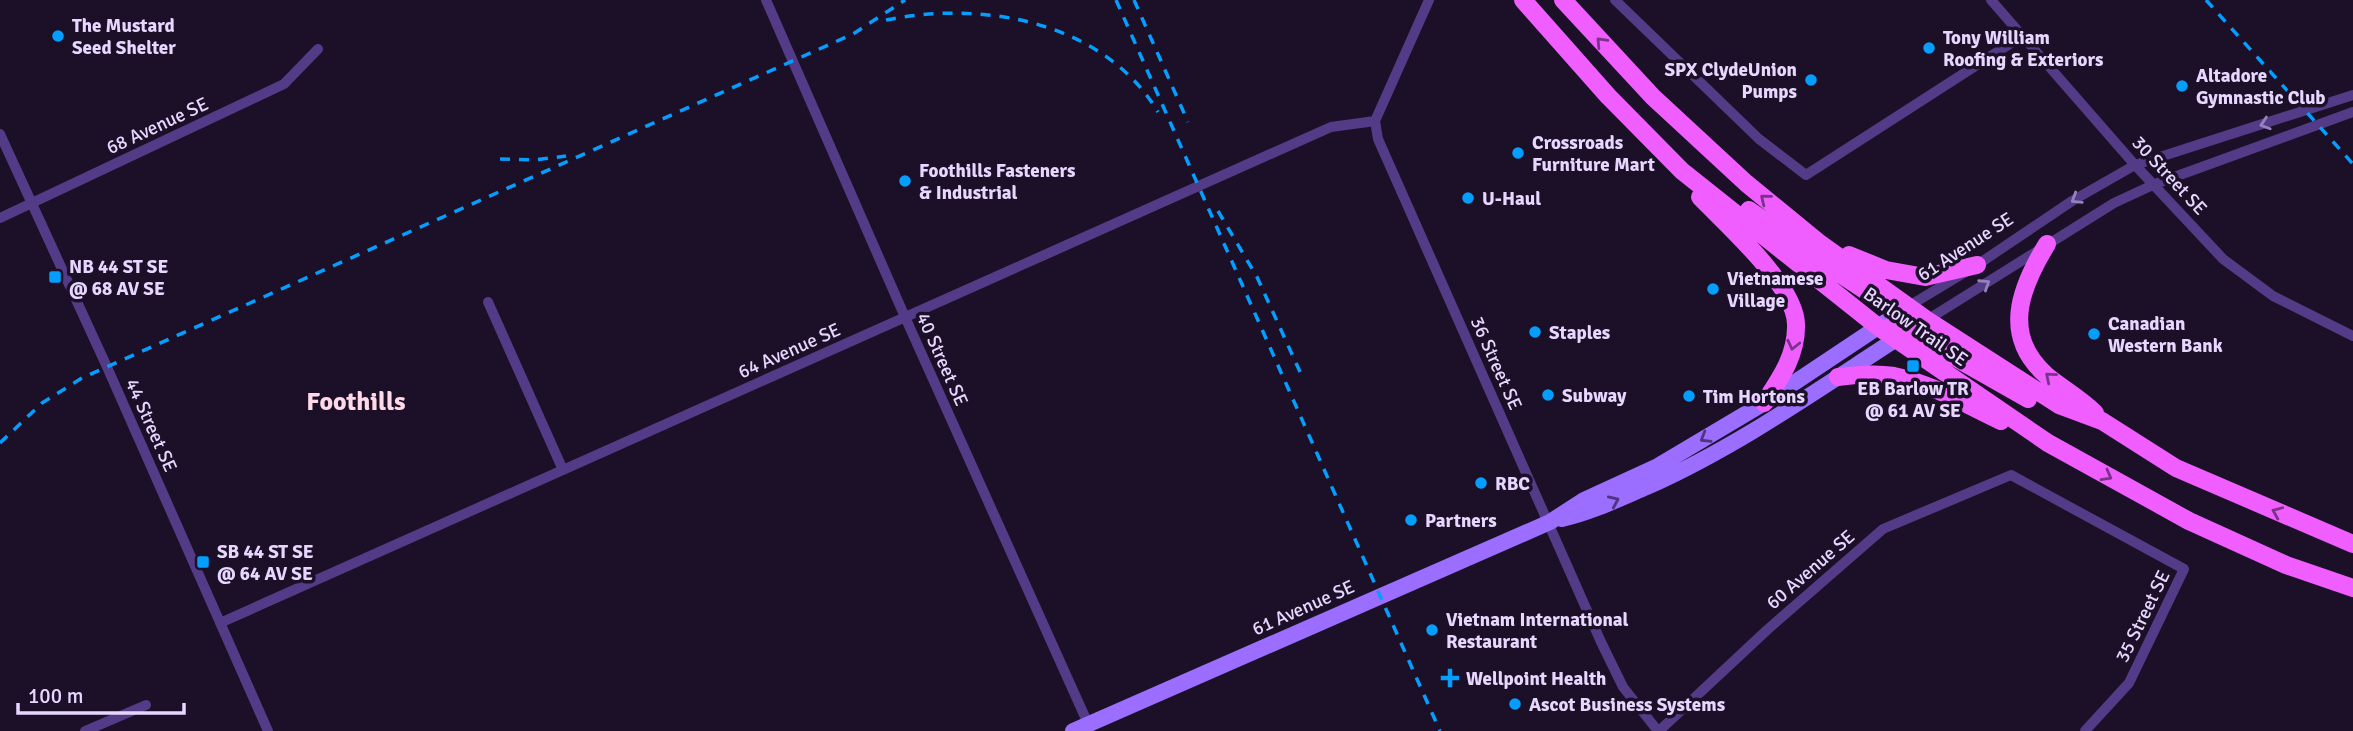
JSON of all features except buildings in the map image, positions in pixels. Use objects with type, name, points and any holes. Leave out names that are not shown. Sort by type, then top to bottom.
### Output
[{"type":"main road","name":"Barlow Trail SE","points":[[1523,0],[1608,96],[1682,171],[1877,326],[1903,335],[2048,443],[2189,521],[2286,565],[2353,588]]},
{"type":"main road","name":"Barlow Trail SE","points":[[1563,0],[1653,97],[1746,183],[1904,309],[1927,320],[2059,405],[2102,421],[2176,468],[2349,542]]},
{"type":"main road","points":[[1682,171],[1693,190],[1757,256],[1785,290],[1796,322],[1794,344],[1785,371],[1764,403]]},
{"type":"main road","points":[[1719,201],[1746,208],[1904,309]]},
{"type":"main road","points":[[1818,243],[1886,270],[1926,277],[1977,265]]},
{"type":"main road","points":[[2047,244],[2030,272],[2022,293],[2019,313],[2021,336],[2032,359],[2046,375],[2094,411],[2102,421]]},
{"type":"main road","points":[[1903,335],[2041,406],[2059,405]]},
{"type":"main road","points":[[1838,377],[1865,374],[1894,376],[1937,391],[2048,443]]},
{"type":"main road","points":[[2286,565],[2353,599]]},
{"type":"street","name":"40 Street SE","points":[[766,0],[1090,728]]},
{"type":"street","points":[[1376,121],[1429,0]]},
{"type":"street","points":[[1615,0],[1759,139],[1806,175],[2022,36]]},
{"type":"street","name":"30 Street SE","points":[[1991,0],[2223,259],[2273,296],[2353,337]]},
{"type":"street","name":"68 Avenue SE","points":[[0,218],[284,84],[318,49]]},
{"type":"street","name":"61 Avenue SE","points":[[1073,731],[1090,728],[1550,522],[1584,500],[1658,466],[1764,403],[1877,326],[1977,265],[2072,201],[2136,165],[2353,95]]},
{"type":"street","name":"61 Avenue SE","points":[[1550,522],[1590,512],[1689,468],[1782,414],[2114,203],[2154,184],[2353,113]]},
{"type":"street","name":"64 Avenue SE","points":[[220,623],[1331,127],[1376,121]]},
{"type":"street","name":"36 Street SE","points":[[1376,121],[1378,139],[1601,642],[1623,687],[1659,731]]},
{"type":"street","name":"44 Street SE","points":[[0,134],[107,367],[268,731]]},
{"type":"street","points":[[488,302],[562,470]]},
{"type":"street","name":"60 Avenue SE","points":[[1659,731],[1767,630],[1883,529],[2011,475]]},
{"type":"street","name":"35 Street SE","points":[[2011,475],[2184,569],[2129,684],[2085,731]]},
{"type":"street","points":[[85,731],[146,705]]},
{"type":"railway","points":[[0,443],[42,403],[82,378],[853,34],[905,0]]},
{"type":"railway","points":[[1116,0],[1440,731]]},
{"type":"railway","points":[[1134,0],[1188,122]]},
{"type":"railway","points":[[2206,0],[2353,164]]},
{"type":"railway","points":[[886,20],[963,13],[1039,25],[1074,38],[1107,57],[1135,81],[1158,112]]},
{"type":"railway","points":[[500,159],[534,160],[566,156]]},
{"type":"railway","points":[[1218,211],[1257,277],[1301,374]]},
{"type":"place","name":"The Mustard Seed Shelter","points":[[58,36]]},
{"type":"place","name":"Tony William Roofing & Exteriors","points":[[1929,48]]},
{"type":"place","name":"SPX ClydeUnion Pumps","points":[[1811,80]]},
{"type":"place","name":"Altadore Gymnastic Club","points":[[2182,86]]},
{"type":"place","name":"Crossroads Furniture Mart","points":[[1518,153]]},
{"type":"place","name":"Foothills Fasteners & Industrial","points":[[905,181]]},
{"type":"place","name":"U-Haul","points":[[1468,198]]},
{"type":"place","name":"NB 44 ST SE @ 68 AV SE","points":[[55,277]]},
{"type":"place","name":"Vietnamese Village","points":[[1713,289]]},
{"type":"place","name":"Staples","points":[[1535,332]]},
{"type":"place","name":"Canadian Western Bank","points":[[2094,334]]},
{"type":"place","name":"EB Barlow TR @ 61 AV SE","points":[[1913,366]]},
{"type":"place","name":"Subway","points":[[1548,395]]},
{"type":"place","name":"Tim Hortons","points":[[1689,396]]},
{"type":"place","name":"RBC","points":[[1481,483]]},
{"type":"place","name":"Partners","points":[[1411,520]]},
{"type":"place","name":"SB 44 ST SE @ 64 AV SE","points":[[203,562]]},
{"type":"place","name":"Vietnam International Restaurant","points":[[1432,630]]},
{"type":"place","name":"Wellpoint Health","points":[[1450,678]]},
{"type":"place","name":"Ascot Business Systems","points":[[1515,704]]},
{"type":"district","name":"Foothills","points":[[356,401]]}]
